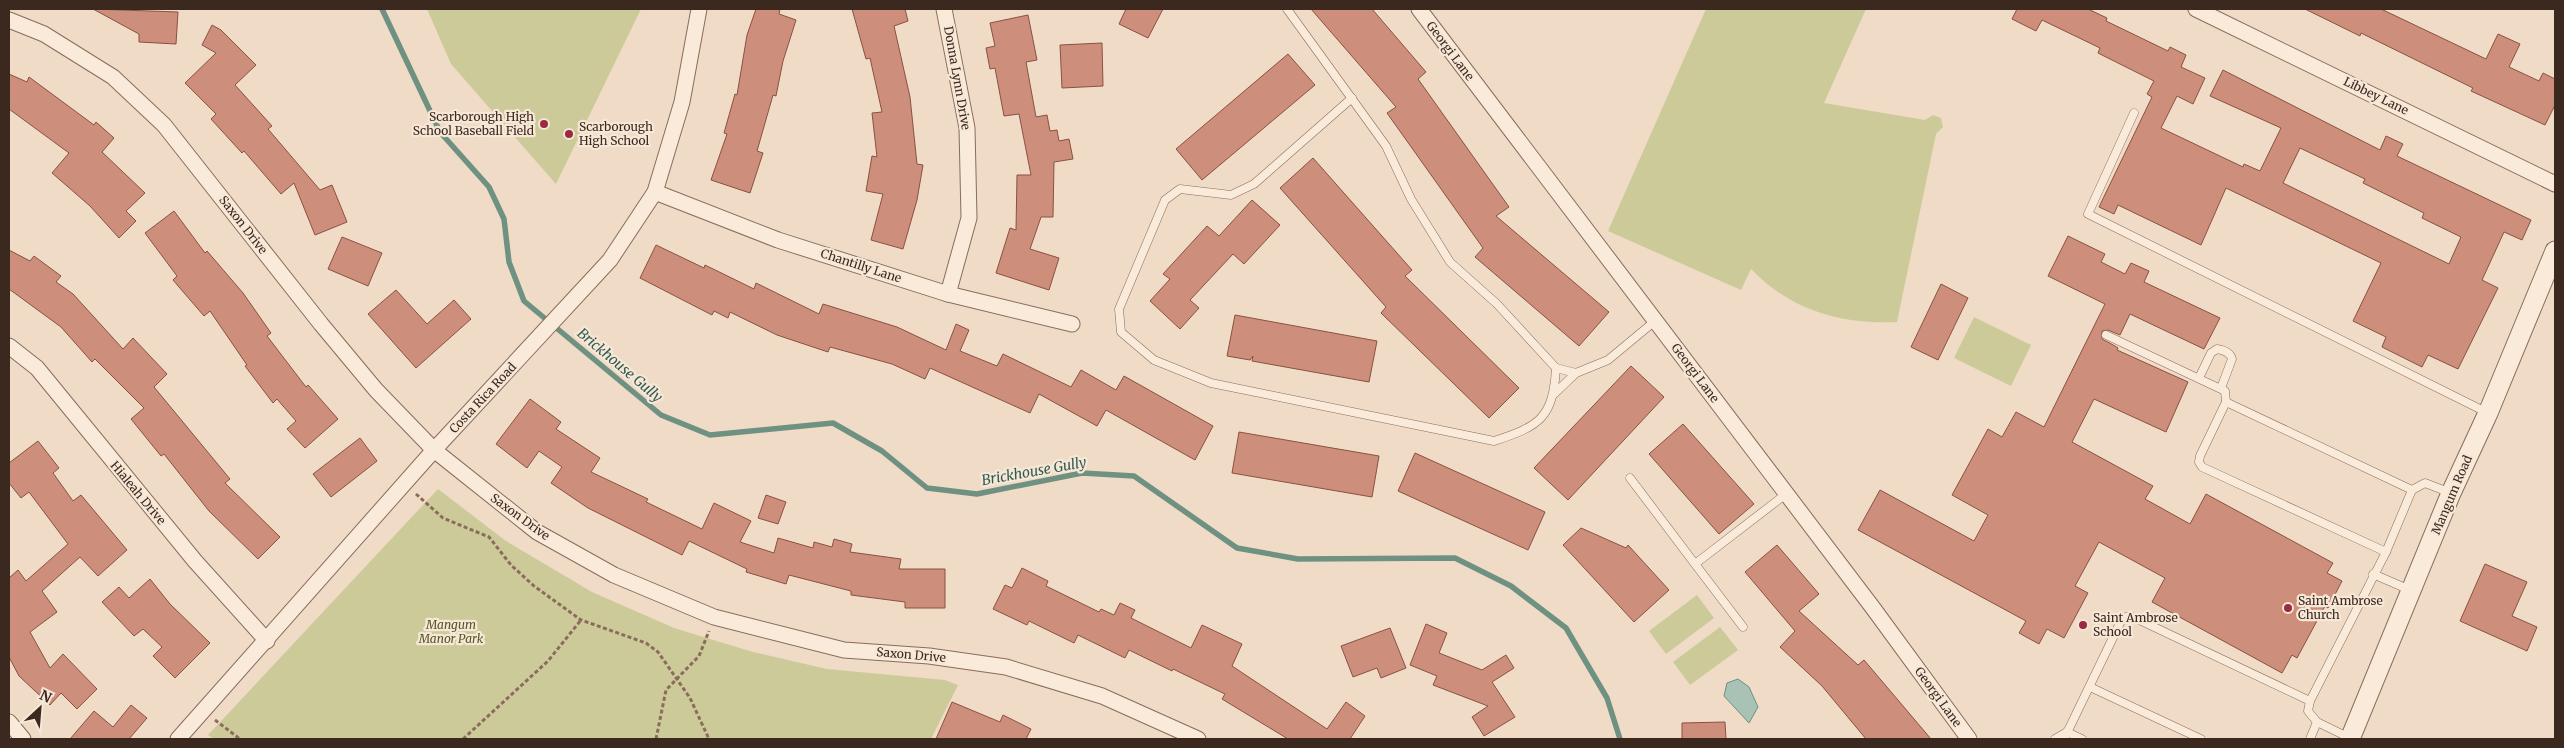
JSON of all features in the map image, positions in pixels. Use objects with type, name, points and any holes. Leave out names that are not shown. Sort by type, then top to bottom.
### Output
[{"type":"street","name":"Costa Rica Road","points":[[178,739],[205,712],[434,450],[610,260],[655,192],[682,102],[700,9]]},
{"type":"street","name":"Donna Lynn Drive","points":[[944,9],[966,128],[970,218],[948,294]]},
{"type":"street","name":"Georgi Lane","points":[[1419,9],[1969,739]]},
{"type":"street","name":"Libbey Lane","points":[[2196,9],[2555,184]]},
{"type":"street","name":"Saxon Drive","points":[[9,20],[44,34],[113,77],[164,125],[333,339],[376,390],[434,450],[537,532],[614,575],[714,617],[844,650],[928,656],[1006,667],[1102,696],[1198,739]]},
{"type":"street","name":"Chantilly Lane","points":[[655,192],[778,240],[948,294],[1072,324]]},
{"type":"street","name":"Mangum Road","points":[[2350,739],[2451,493],[2551,272],[2555,251]]},
{"type":"street","name":"Hialeah Drive","points":[[9,346],[37,368],[195,562],[267,641]]},
{"type":"street","points":[[9,722],[23,739]]},
{"type":"lane","points":[[1287,9],[1386,146],[1411,199],[1450,262],[1497,304],[1556,368],[1576,373]]},
{"type":"lane","points":[[1352,98],[1254,184],[1231,195],[1180,189],[1165,200],[1118,309],[1121,332],[1154,360],[1211,383],[1494,441],[1531,428],[1549,409],[1554,394],[1556,368]]},
{"type":"lane","points":[[2134,113],[2088,214],[2488,413]]},
{"type":"lane","points":[[1554,394],[1576,373],[1608,360],[1655,321]]},
{"type":"lane","points":[[2106,334],[2225,390],[2226,402],[2200,456],[2199,462],[2202,467],[2386,552]]},
{"type":"lane","points":[[2199,378],[2211,353],[2217,349],[2222,350],[2228,353],[2232,360],[2221,388]]},
{"type":"lane","points":[[2226,402],[2412,490]]},
{"type":"lane","points":[[1630,478],[1743,627]]},
{"type":"lane","points":[[2350,739],[2317,722],[2308,711],[2310,700],[2373,574],[2386,552],[2412,490],[2425,483],[2451,493]]},
{"type":"lane","points":[[1695,564],[1786,494]]},
{"type":"lane","points":[[2373,574],[2412,590]]},
{"type":"lane","points":[[2066,736],[2121,621],[2126,617],[2133,617],[2310,700]]},
{"type":"lane","points":[[2090,687],[2201,739]]},
{"type":"lane","points":[[2310,739],[2317,722]]},
{"type":"lane","points":[[2055,739],[2066,736],[2082,739]]},
{"type":"path","points":[[405,483],[443,518],[489,537],[511,565],[534,586],[581,620],[646,644],[658,652],[678,678],[690,698],[709,739]]},
{"type":"path","points":[[656,739],[666,690],[699,656],[714,617]]},
{"type":"path","points":[[464,739],[515,689],[548,661],[581,620]]},
{"type":"path","points":[[205,712],[240,739]]},
{"type":"green space","name":"Scarborough High School Baseball Field","points":[[427,9],[641,9],[556,184],[451,64]]},
{"type":"green space","points":[[1706,9],[1866,9],[1824,103],[1925,120],[1933,115],[1941,118],[1943,127],[1936,134],[1897,322],[1856,321],[1818,312],[1782,295],[1751,269],[1741,290],[1608,231]]},
{"type":"green space","points":[[1974,317],[2031,345],[2011,386],[1954,358]]},
{"type":"green space","name":"Mangum Manor Park","points":[[438,489],[506,541],[592,592],[674,628],[753,652],[827,669],[945,680],[958,685],[931,739],[214,739],[208,735]]},
{"type":"green space","points":[[1697,595],[1714,618],[1666,654],[1649,631]]},
{"type":"green space","points":[[1720,627],[1738,650],[1690,685],[1673,662]]},
{"type":"shaded area","points":[[1738,679],[1749,687],[1758,707],[1749,723],[1724,696],[1727,683]]},
{"type":"building","points":[[93,9],[178,12],[176,44],[139,42],[139,34]]},
{"type":"building","points":[[756,9],[780,9],[779,14],[796,20],[783,61],[776,96],[773,95],[757,151],[763,153],[750,193],[711,180],[727,134],[724,133],[735,94],[737,95],[747,35]]},
{"type":"building","points":[[852,9],[905,9],[908,21],[894,26],[910,97],[917,164],[923,165],[917,200],[903,249],[871,240],[883,194],[866,191],[872,156],[877,157],[872,113],[882,112],[870,58],[866,59]]},
{"type":"building","points":[[1126,9],[1163,9],[1148,38],[1119,24]]},
{"type":"building","points":[[1311,9],[1372,9],[1426,72],[1418,79],[1509,207],[1496,216],[1609,312],[1579,346],[1475,257],[1483,248],[1387,113],[1396,107]]},
{"type":"building","points":[[2017,9],[2088,9],[2107,18],[2106,21],[2168,51],[2170,47],[2186,55],[2181,67],[2205,78],[2193,104],[2177,96],[2161,128],[2243,167],[2244,164],[2260,171],[2281,128],[2210,96],[2223,70],[2380,150],[2386,136],[2403,144],[2397,156],[2531,220],[2522,240],[2504,232],[2482,280],[2498,288],[2458,369],[2428,355],[2422,367],[2382,347],[2386,337],[2353,321],[2381,263],[2226,188],[2201,245],[2118,205],[2114,214],[2099,207],[2152,97],[2147,94],[2154,81],[2098,53],[2100,48],[2042,20],[2036,31],[2012,19]],"holes":[[[2300,148],[2365,179],[2363,183],[2424,213],[2422,218],[2461,237],[2449,264],[2283,183]]]},
{"type":"building","points":[[2305,9],[2381,9],[2486,59],[2498,34],[2520,44],[2509,67],[2539,81],[2543,73],[2555,79],[2555,105],[2545,125],[2471,91],[2473,88],[2361,33],[2360,36]]},
{"type":"building","points":[[1028,15],[1037,60],[1026,62],[1036,117],[1047,115],[1050,131],[1057,130],[1059,141],[1069,139],[1073,159],[1054,162],[1053,217],[1041,217],[1030,249],[1059,258],[1049,290],[996,273],[1010,228],[1016,230],[1017,175],[1031,175],[1019,114],[1004,116],[995,68],[990,69],[986,48],[995,46],[990,23]]},
{"type":"building","points":[[212,25],[221,30],[256,65],[235,85],[272,126],[268,129],[320,190],[332,185],[347,222],[315,235],[294,183],[281,194],[244,151],[242,153],[211,119],[216,114],[185,83],[216,53],[202,45]]},
{"type":"building","points":[[1102,43],[1103,86],[1062,88],[1060,45]]},
{"type":"building","points":[[1288,54],[1315,85],[1202,180],[1176,149]]},
{"type":"building","points":[[9,74],[27,82],[29,77],[94,125],[96,122],[114,138],[102,152],[145,193],[126,211],[136,221],[119,238],[90,206],[52,173],[69,153],[9,109]]},
{"type":"building","points":[[1313,158],[1412,270],[1405,276],[1519,388],[1489,418],[1381,313],[1386,307],[1280,188]]},
{"type":"building","points":[[1252,200],[1280,225],[1244,264],[1233,254],[1190,300],[1199,308],[1180,329],[1150,301],[1170,279],[1163,274],[1207,226],[1219,236]]},
{"type":"building","points":[[174,211],[205,253],[207,251],[243,293],[271,333],[267,336],[306,387],[308,385],[338,419],[305,448],[287,429],[296,421],[277,399],[273,403],[245,366],[247,365],[210,311],[204,316],[173,280],[177,276],[145,233]]},
{"type":"building","points":[[2068,236],[2105,254],[2101,262],[2125,274],[2131,263],[2149,271],[2144,282],[2220,318],[2204,349],[2130,314],[2120,335],[2108,330],[2102,331],[2102,339],[2118,348],[2117,350],[2188,382],[2166,432],[2094,399],[2072,442],[2153,486],[2145,499],[2190,524],[2206,494],[2333,563],[2327,573],[2342,581],[2328,608],[2325,606],[2297,658],[2292,655],[2282,673],[2152,602],[2165,578],[2099,542],[2075,586],[2088,593],[2064,638],[2047,629],[2039,644],[2019,633],[2026,621],[1858,530],[1880,490],[1974,541],[1988,515],[1952,495],[1988,429],[2002,437],[2016,412],[2044,427],[2105,304],[2048,276]]},
{"type":"building","points":[[342,237],[382,253],[368,286],[328,269]]},
{"type":"building","points":[[656,245],[704,268],[705,265],[754,289],[756,283],[819,314],[823,304],[897,327],[946,350],[956,324],[969,330],[960,351],[997,366],[1003,354],[1071,387],[1081,370],[1116,390],[1124,376],[1213,426],[1195,460],[1106,410],[1097,426],[1039,394],[1030,413],[930,368],[925,379],[892,364],[830,347],[828,352],[777,335],[730,312],[728,318],[714,311],[712,315],[640,278]]},
{"type":"building","points":[[9,250],[30,261],[34,256],[61,276],[56,282],[73,294],[123,349],[133,338],[167,374],[154,387],[230,479],[225,483],[280,537],[258,559],[209,511],[164,454],[161,456],[131,419],[144,408],[95,359],[92,362],[61,327],[9,289]]},
{"type":"building","points":[[1941,284],[1968,298],[1938,360],[1911,347]]},
{"type":"building","points":[[396,290],[427,324],[454,300],[471,319],[416,368],[368,314]]},
{"type":"building","points":[[1235,315],[1377,341],[1369,382],[1252,361],[1253,356],[1250,360],[1227,356]]},
{"type":"building","points":[[1631,366],[1664,397],[1568,500],[1534,468]]},
{"type":"building","points":[[530,399],[561,422],[556,429],[600,458],[591,472],[648,499],[646,502],[702,529],[714,503],[751,521],[740,542],[774,553],[778,538],[813,548],[814,542],[832,547],[834,539],[852,544],[850,552],[901,559],[899,569],[945,569],[945,608],[905,608],[905,602],[851,595],[851,591],[789,575],[786,584],[746,572],[747,569],[689,541],[682,555],[588,508],[551,483],[562,467],[539,451],[527,468],[496,444]]},
{"type":"building","points":[[1683,424],[1754,504],[1719,534],[1649,454]]},
{"type":"building","points":[[1239,432],[1379,456],[1372,497],[1232,473]]},
{"type":"building","points":[[360,438],[377,461],[331,497],[313,474]]},
{"type":"building","points":[[38,441],[59,468],[53,473],[73,501],[81,495],[127,550],[98,576],[80,557],[42,591],[57,612],[30,632],[50,668],[63,654],[97,689],[77,709],[61,693],[50,705],[19,676],[9,657],[9,578],[18,570],[26,581],[68,544],[29,492],[21,498],[9,483],[9,463]]},
{"type":"building","points":[[1415,453],[1545,512],[1528,550],[1398,491]]},
{"type":"building","points":[[766,495],[786,502],[778,524],[758,518]]},
{"type":"building","points":[[1581,528],[1626,548],[1628,545],[1669,590],[1634,622],[1563,545]]},
{"type":"building","points":[[1777,545],[1819,594],[1799,611],[1858,665],[1864,660],[1931,739],[1866,739],[1822,686],[1780,647],[1795,631],[1745,572]]},
{"type":"building","points":[[2485,564],[2527,582],[2512,616],[2537,627],[2527,651],[2460,621]]},
{"type":"building","points":[[1022,568],[1048,581],[1046,586],[1099,612],[1101,609],[1114,615],[1120,603],[1135,610],[1131,618],[1191,648],[1202,625],[1242,644],[1232,666],[1327,729],[1346,702],[1365,716],[1350,739],[1288,739],[1222,699],[1225,694],[1173,669],[1172,671],[1129,650],[1125,658],[1078,635],[1074,643],[1029,621],[1027,625],[993,609],[1005,585],[1012,588]]},
{"type":"building","points":[[150,579],[170,604],[210,643],[175,678],[153,656],[162,647],[143,629],[134,636],[102,602],[119,587],[129,598]]},
{"type":"building","points":[[1426,624],[1447,633],[1439,653],[1482,670],[1506,655],[1514,668],[1492,682],[1515,717],[1484,736],[1472,717],[1488,706],[1433,685],[1437,676],[1410,665]]},
{"type":"building","points":[[1390,628],[1406,668],[1381,678],[1377,668],[1353,677],[1341,646]]},
{"type":"building","points":[[952,702],[1000,722],[1003,715],[1031,729],[1026,739],[936,739]]},
{"type":"building","points":[[131,705],[147,718],[129,739],[70,739],[94,711],[113,727]]},
{"type":"building","points":[[1725,722],[1726,739],[1682,739],[1682,723]]},
{"type":"waterway","name":"Brickhouse Gully","points":[[382,9],[440,132],[489,187],[504,219],[509,262],[524,301],[661,415],[710,435],[833,423],[882,451],[927,488],[977,494],[1082,473],[1134,476],[1237,548],[1298,559],[1455,558],[1511,586],[1566,628],[1607,698],[1620,739]]},
{"type":"place","name":"Scarborough High School Baseball Field","points":[[544,124]]},
{"type":"place","name":"Scarborough High School","points":[[569,134]]},
{"type":"place","name":"Saint Ambrose Church","points":[[2288,608]]},
{"type":"place","name":"Saint Ambrose School","points":[[2083,625]]}]
